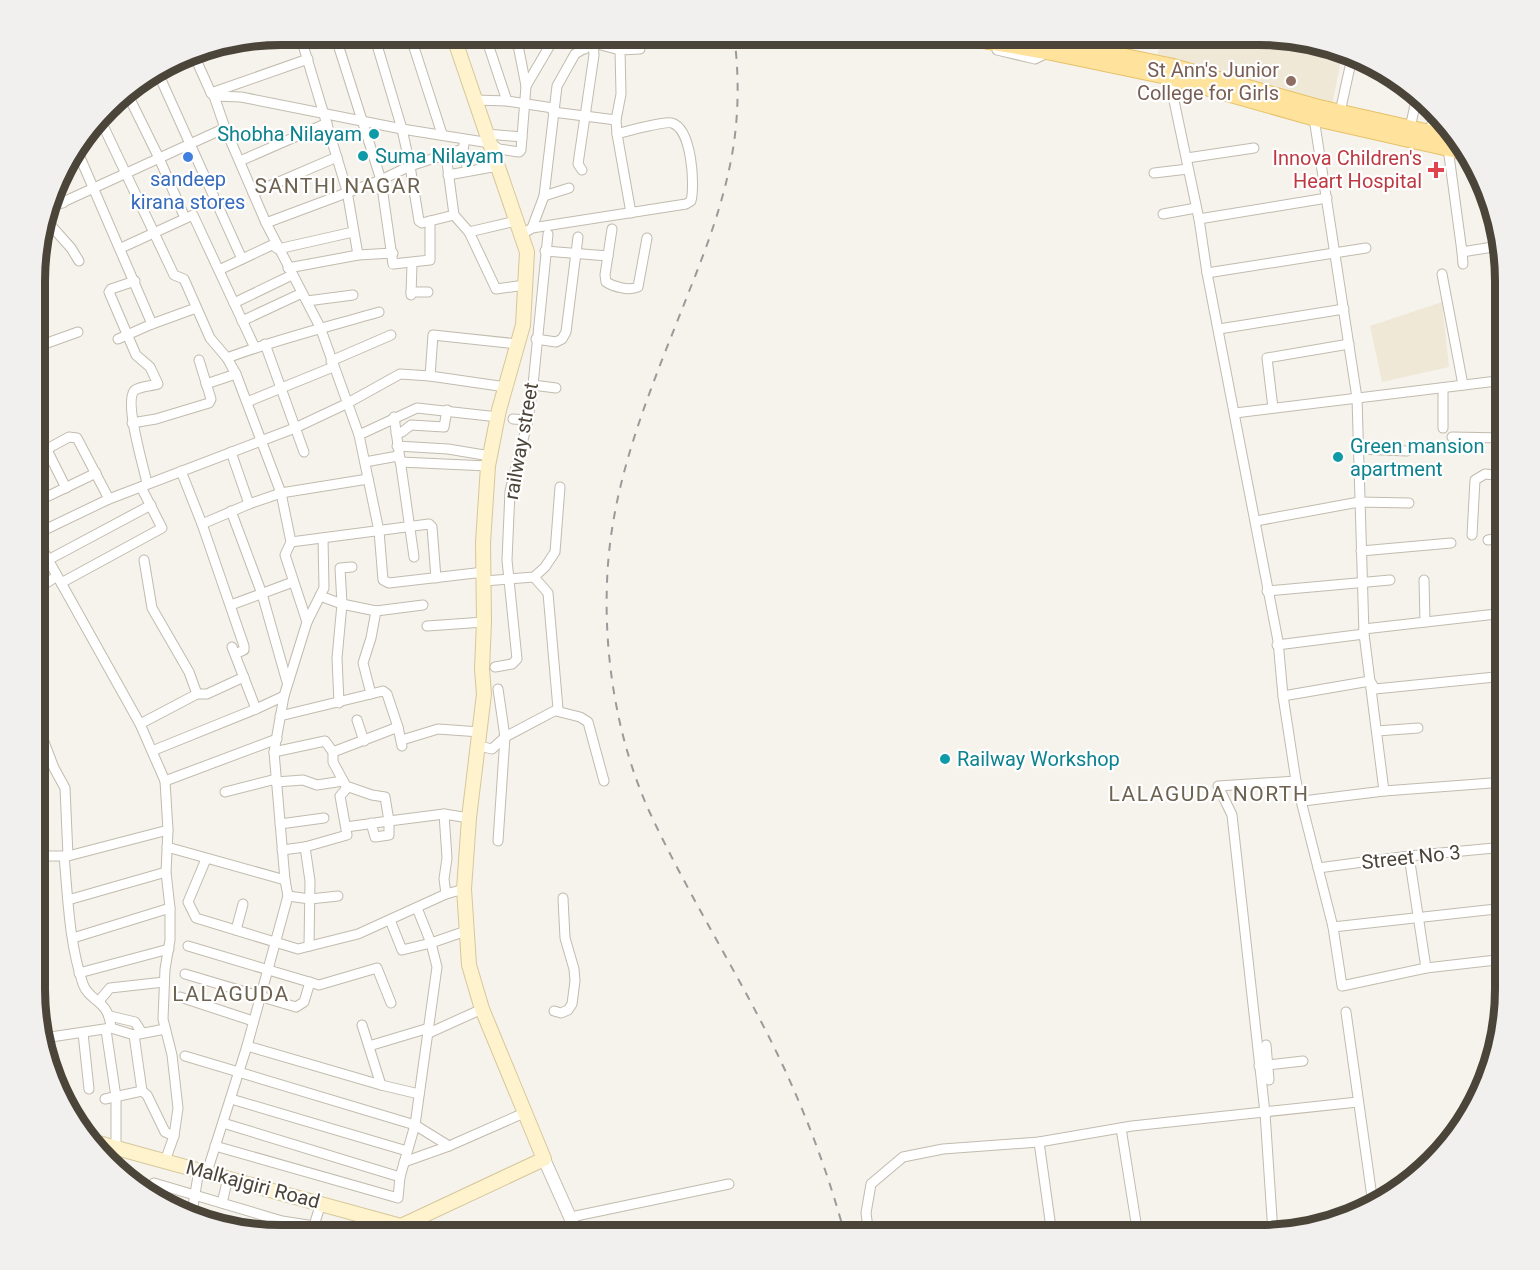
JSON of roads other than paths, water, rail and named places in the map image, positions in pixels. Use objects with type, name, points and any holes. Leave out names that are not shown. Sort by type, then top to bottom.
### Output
[{"type":"main road","points":[[456,45],[516,221],[526,231],[523,325],[498,417],[489,461],[482,669],[484,694],[480,732],[485,748],[469,818],[465,889],[466,931],[469,965],[482,1009],[544,1159]]},
{"type":"main road","points":[[1039,45],[1049,52],[1410,128],[1430,133],[1450,142]]},
{"type":"main road","points":[[1066,45],[1171,66],[1314,118],[1450,143]]},
{"type":"main road","name":"Malkajgiri Road","points":[[104,1145],[398,1225]]},
{"type":"main road","name":"Malkajgiri Road","points":[[403,1225],[544,1159]]},
{"type":"street","points":[[304,45],[347,191],[358,255]]},
{"type":"street","points":[[338,45],[381,180],[393,264],[412,264],[430,260],[430,222]]},
{"type":"street","points":[[377,45],[411,166],[419,221],[430,222],[454,215]]},
{"type":"street","points":[[414,45],[442,134]]},
{"type":"street","points":[[488,45],[507,101]]},
{"type":"street","points":[[489,139],[501,150],[519,152],[521,150],[526,86],[520,45]]},
{"type":"street","points":[[526,86],[550,45]]},
{"type":"street","points":[[526,231],[544,196],[556,86],[575,54],[588,45]]},
{"type":"street","points":[[582,170],[578,164],[594,55],[592,45]]},
{"type":"street","points":[[602,45],[620,50],[640,49]]},
{"type":"street","points":[[623,45],[620,50],[621,94],[616,120],[631,213]]},
{"type":"street","points":[[972,45],[1035,59],[1049,52]]},
{"type":"street","points":[[1106,52],[1107,45]]},
{"type":"street","points":[[213,95],[308,59]]},
{"type":"street","points":[[197,61],[278,249],[320,327],[359,435],[379,531],[384,582],[436,578],[484,577],[509,580],[534,577],[545,567],[555,552],[560,487]]},
{"type":"street","points":[[1340,112],[1351,64]]},
{"type":"street","points":[[1169,77],[1199,219],[1207,273],[1256,521],[1277,645],[1296,781],[1303,801],[1333,927],[1342,986],[1426,968],[1495,960]]},
{"type":"street","points":[[160,79],[242,259]]},
{"type":"street","points":[[213,95],[241,97],[325,119],[361,120],[402,129],[442,134],[464,145]]},
{"type":"street","points":[[130,100],[185,218]]},
{"type":"street","points":[[475,100],[507,101],[584,117],[616,120]]},
{"type":"street","points":[[1410,128],[1415,104]]},
{"type":"street","points":[[1314,118],[1358,398],[1364,632],[1384,791]]},
{"type":"street","points":[[240,161],[325,119]]},
{"type":"street","points":[[1430,133],[1433,121]]},
{"type":"street","points":[[526,231],[686,204],[691,201],[688,149],[681,128],[671,122],[617,134]]},
{"type":"street","points":[[103,126],[174,275],[184,279],[210,338],[227,358],[236,374],[281,494],[291,542],[285,555],[307,622]]},
{"type":"street","points":[[58,205],[225,128]]},
{"type":"street","points":[[266,223],[381,180],[411,166],[446,155],[464,145],[489,139],[522,137]]},
{"type":"street","points":[[1451,144],[1463,264]]},
{"type":"street","points":[[464,145],[468,171]]},
{"type":"street","points":[[1187,158],[1254,148]]},
{"type":"street","points":[[446,155],[454,215],[469,232],[496,289],[525,285]]},
{"type":"street","points":[[253,193],[337,157]]},
{"type":"street","points":[[80,158],[152,324]]},
{"type":"street","points":[[448,175],[498,166]]},
{"type":"street","points":[[1154,173],[1188,169]]},
{"type":"street","points":[[544,196],[569,188]]},
{"type":"street","points":[[60,198],[63,203]]},
{"type":"street","points":[[1199,219],[1327,198]]},
{"type":"street","points":[[1163,214],[1196,208]]},
{"type":"street","points":[[121,248],[193,215],[255,348]]},
{"type":"street","points":[[469,232],[516,221]]},
{"type":"street","points":[[52,227],[79,261]]},
{"type":"street","points":[[612,230],[606,282],[612,285],[636,288],[640,284],[647,238]]},
{"type":"street","points":[[278,249],[353,232]]},
{"type":"street","name":"railway street","points":[[495,667],[512,664],[517,658],[507,560],[510,491],[528,420],[548,234]]},
{"type":"street","points":[[536,339],[556,342],[564,336],[578,237]]},
{"type":"street","points":[[219,270],[273,245],[278,249]]},
{"type":"street","points":[[1462,252],[1492,247]]},
{"type":"street","points":[[1207,273],[1366,248]]},
{"type":"street","points":[[545,251],[608,256]]},
{"type":"street","points":[[234,303],[290,272],[358,255],[393,253]]},
{"type":"street","points":[[412,264],[411,294],[428,292]]},
{"type":"street","points":[[1442,274],[1463,386]]},
{"type":"street","points":[[45,586],[162,528],[144,485],[132,423],[133,392],[158,384],[150,367],[139,358],[122,337],[109,292],[111,289],[135,281]]},
{"type":"street","points":[[242,321],[304,297],[353,295]]},
{"type":"street","points":[[122,337],[196,308]]},
{"type":"street","points":[[1219,329],[1344,309]]},
{"type":"street","points":[[227,358],[320,327],[378,312]]},
{"type":"street","points":[[45,345],[78,332]]},
{"type":"street","points":[[246,402],[391,335]]},
{"type":"street","points":[[430,376],[433,335],[518,344]]},
{"type":"street","points":[[265,344],[304,452]]},
{"type":"street","points":[[1273,408],[1267,358],[1349,344]]},
{"type":"street","points":[[132,423],[156,419],[209,403],[211,399],[199,360]]},
{"type":"street","points":[[206,384],[236,374]]},
{"type":"street","points":[[45,531],[109,499],[295,428],[346,404],[400,374],[506,387]]},
{"type":"street","points":[[1235,413],[1495,381]]},
{"type":"street","points":[[533,385],[556,388]]},
{"type":"street","points":[[1443,388],[1443,428]]},
{"type":"street","points":[[359,435],[417,408],[498,417]]},
{"type":"street","points":[[396,433],[402,432],[411,425],[444,427],[447,410]]},
{"type":"street","points":[[394,417],[414,557]]},
{"type":"street","points":[[513,419],[528,420]]},
{"type":"street","points":[[66,488],[47,450],[69,437],[77,438],[109,499]]},
{"type":"street","points":[[1452,437],[1495,438]]},
{"type":"street","points":[[365,462],[448,448],[489,461]]},
{"type":"street","points":[[1359,449],[1407,451]]},
{"type":"street","points":[[231,452],[249,504]]},
{"type":"street","points":[[399,455],[489,461]]},
{"type":"street","points":[[181,471],[202,524],[244,646],[244,650],[233,650],[256,709]]},
{"type":"street","points":[[45,498],[96,473]]},
{"type":"street","points":[[1472,535],[1475,480],[1485,474],[1495,475]]},
{"type":"street","points":[[202,524],[249,504],[281,494],[368,479]]},
{"type":"street","points":[[1256,521],[1359,502],[1408,503]]},
{"type":"street","points":[[48,560],[151,505]]},
{"type":"street","points":[[231,511],[262,594],[288,684]]},
{"type":"street","points":[[291,542],[427,524],[431,526],[436,578]]},
{"type":"street","points":[[192,1207],[194,1195],[215,1146],[231,1099],[288,896],[274,752],[284,696],[307,622],[324,588],[323,538]]},
{"type":"street","points":[[1488,540],[1495,539]]},
{"type":"street","points":[[1361,550],[1451,543]]},
{"type":"street","points":[[45,554],[140,724],[165,781],[168,830],[166,872],[170,908],[163,1019],[172,1055],[178,1108],[174,1136],[165,1161]]},
{"type":"street","points":[[144,560],[152,608],[189,672],[197,694]]},
{"type":"street","points":[[339,703],[337,658],[342,604],[340,567],[352,567]]},
{"type":"street","points":[[503,763],[485,748],[556,711],[559,705],[548,593],[534,577]]},
{"type":"street","points":[[1267,591],[1390,580]]},
{"type":"street","points":[[1424,580],[1425,622]]},
{"type":"street","points":[[231,606],[293,582]]},
{"type":"street","points":[[320,596],[342,604],[376,611],[423,605]]},
{"type":"street","points":[[371,694],[363,663],[376,611]]},
{"type":"street","points":[[1277,645],[1425,622],[1495,614]]},
{"type":"street","points":[[427,626],[484,622]]},
{"type":"street","points":[[140,724],[197,694],[207,694],[244,677]]},
{"type":"street","points":[[1370,681],[1376,689],[1495,679]]},
{"type":"street","points":[[1283,696],[1370,681]]},
{"type":"street","points":[[498,689],[505,737],[498,841]]},
{"type":"street","points":[[280,716],[383,691],[387,694],[402,743],[438,729],[480,732]]},
{"type":"street","points":[[152,751],[284,696]]},
{"type":"street","points":[[556,711],[580,717],[588,722],[604,781]]},
{"type":"street","points":[[357,720],[364,741]]},
{"type":"street","points":[[333,752],[398,728]]},
{"type":"street","points":[[1377,731],[1418,728]]},
{"type":"street","points":[[165,781],[277,739]]},
{"type":"street","points":[[274,752],[327,742],[333,752],[333,762],[345,784]]},
{"type":"street","points":[[45,748],[65,788],[68,900],[79,973],[84,988],[99,1001],[110,1016],[135,1022],[138,1034],[141,1091]]},
{"type":"street","points":[[225,792],[276,781],[303,780],[316,785],[345,784],[372,795],[384,796],[390,834],[378,838],[374,836],[371,823]]},
{"type":"street","points":[[1273,1224],[1263,1066],[1232,815],[1218,786],[1296,781]]},
{"type":"street","points":[[1303,801],[1384,791],[1495,783]]},
{"type":"street","points":[[282,850],[305,847],[346,836],[340,796],[345,784]]},
{"type":"street","points":[[444,814],[447,858],[444,879],[446,894]]},
{"type":"street","points":[[346,827],[444,814],[469,818]]},
{"type":"street","points":[[280,824],[324,818]]},
{"type":"street","points":[[45,856],[66,856],[168,830]]},
{"type":"street","points":[[167,847],[206,860],[285,880]]},
{"type":"street","points":[[305,847],[309,871],[309,946]]},
{"type":"street","name":"Street No 3","points":[[1318,868],[1495,848]]},
{"type":"street","points":[[1409,856],[1426,968]]},
{"type":"street","points":[[206,860],[188,902],[196,918],[298,949],[358,934],[446,894],[465,889]]},
{"type":"street","points":[[68,900],[166,872]]},
{"type":"street","points":[[288,896],[310,899],[338,896]]},
{"type":"street","points":[[554,1011],[561,1013],[568,1010],[572,1004],[575,981],[565,938],[563,898]]},
{"type":"street","points":[[236,930],[243,904]]},
{"type":"street","points":[[73,938],[170,908]]},
{"type":"street","points":[[215,1146],[398,1198],[400,1177],[415,1125],[437,967],[431,943],[417,908]]},
{"type":"street","points":[[1333,927],[1495,909]]},
{"type":"street","points":[[390,920],[402,950],[466,931]]},
{"type":"street","points":[[188,946],[319,985],[376,968],[391,1003]]},
{"type":"street","points":[[79,973],[169,949]]},
{"type":"street","points":[[185,974],[299,1007],[304,1002],[310,982]]},
{"type":"street","points":[[99,1001],[110,988],[164,982]]},
{"type":"street","points":[[180,997],[253,1021]]},
{"type":"street","points":[[369,1046],[429,1030],[482,1009]]},
{"type":"street","points":[[1346,1012],[1372,1196]]},
{"type":"street","points":[[110,1016],[108,1029],[116,1097],[116,1148]]},
{"type":"street","points":[[362,1025],[381,1085]]},
{"type":"street","points":[[50,1035],[108,1029],[138,1034],[165,1029]]},
{"type":"street","points":[[82,1033],[89,1089]]},
{"type":"street","points":[[1266,1045],[1263,1066],[1269,1080]]},
{"type":"street","points":[[247,1046],[419,1094]]},
{"type":"street","points":[[186,1056],[415,1125],[449,1146]]},
{"type":"street","points":[[1263,1066],[1303,1061]]},
{"type":"street","points":[[105,1099],[141,1091],[147,1095],[165,1132],[174,1136]]},
{"type":"street","points":[[231,1099],[407,1151]]},
{"type":"street","points":[[868,1225],[866,1213],[871,1184],[903,1157],[943,1149],[1039,1142],[1121,1128],[1358,1102]]},
{"type":"street","points":[[404,1162],[449,1146],[524,1113]]},
{"type":"street","points":[[223,1123],[400,1177]]},
{"type":"street","points":[[1121,1128],[1136,1225]]},
{"type":"street","points":[[1039,1142],[1051,1225]]},
{"type":"street","points":[[544,1159],[574,1225]]},
{"type":"street","points":[[222,1203],[228,1178]]},
{"type":"street","points":[[154,1183],[295,1225]]},
{"type":"street","points":[[571,1217],[729,1184]]},
{"type":"street","points":[[314,1225],[321,1203]]},
{"type":"railway","points":[[735,45],[737,106],[730,167],[709,238],[648,396],[625,469],[610,544],[607,583],[608,642],[615,701],[629,758],[639,786],[650,813],[692,896],[767,1033],[790,1082],[821,1157],[842,1225]]},
{"type":"place","name":"St Ann's Junior College for Girls","points":[[1291,81]]},
{"type":"place","name":"Shobha Nilayam","points":[[374,134]]},
{"type":"place","name":"Suma Nilayam","points":[[363,156]]},
{"type":"place","name":"sandeep kirana stores","points":[[188,157]]},
{"type":"place","name":"Innova Children's Heart Hospital","points":[[1436,170]]},
{"type":"place","name":"Green mansion apartment","points":[[1338,457]]},
{"type":"place","name":"Railway Workshop","points":[[945,759]]},
{"type":"district","name":"SANTHI NAGAR","points":[[338,186]]},
{"type":"district","name":"LALAGUDA NORTH","points":[[1209,794]]},
{"type":"district","name":"LALAGUDA","points":[[231,994]]}]
